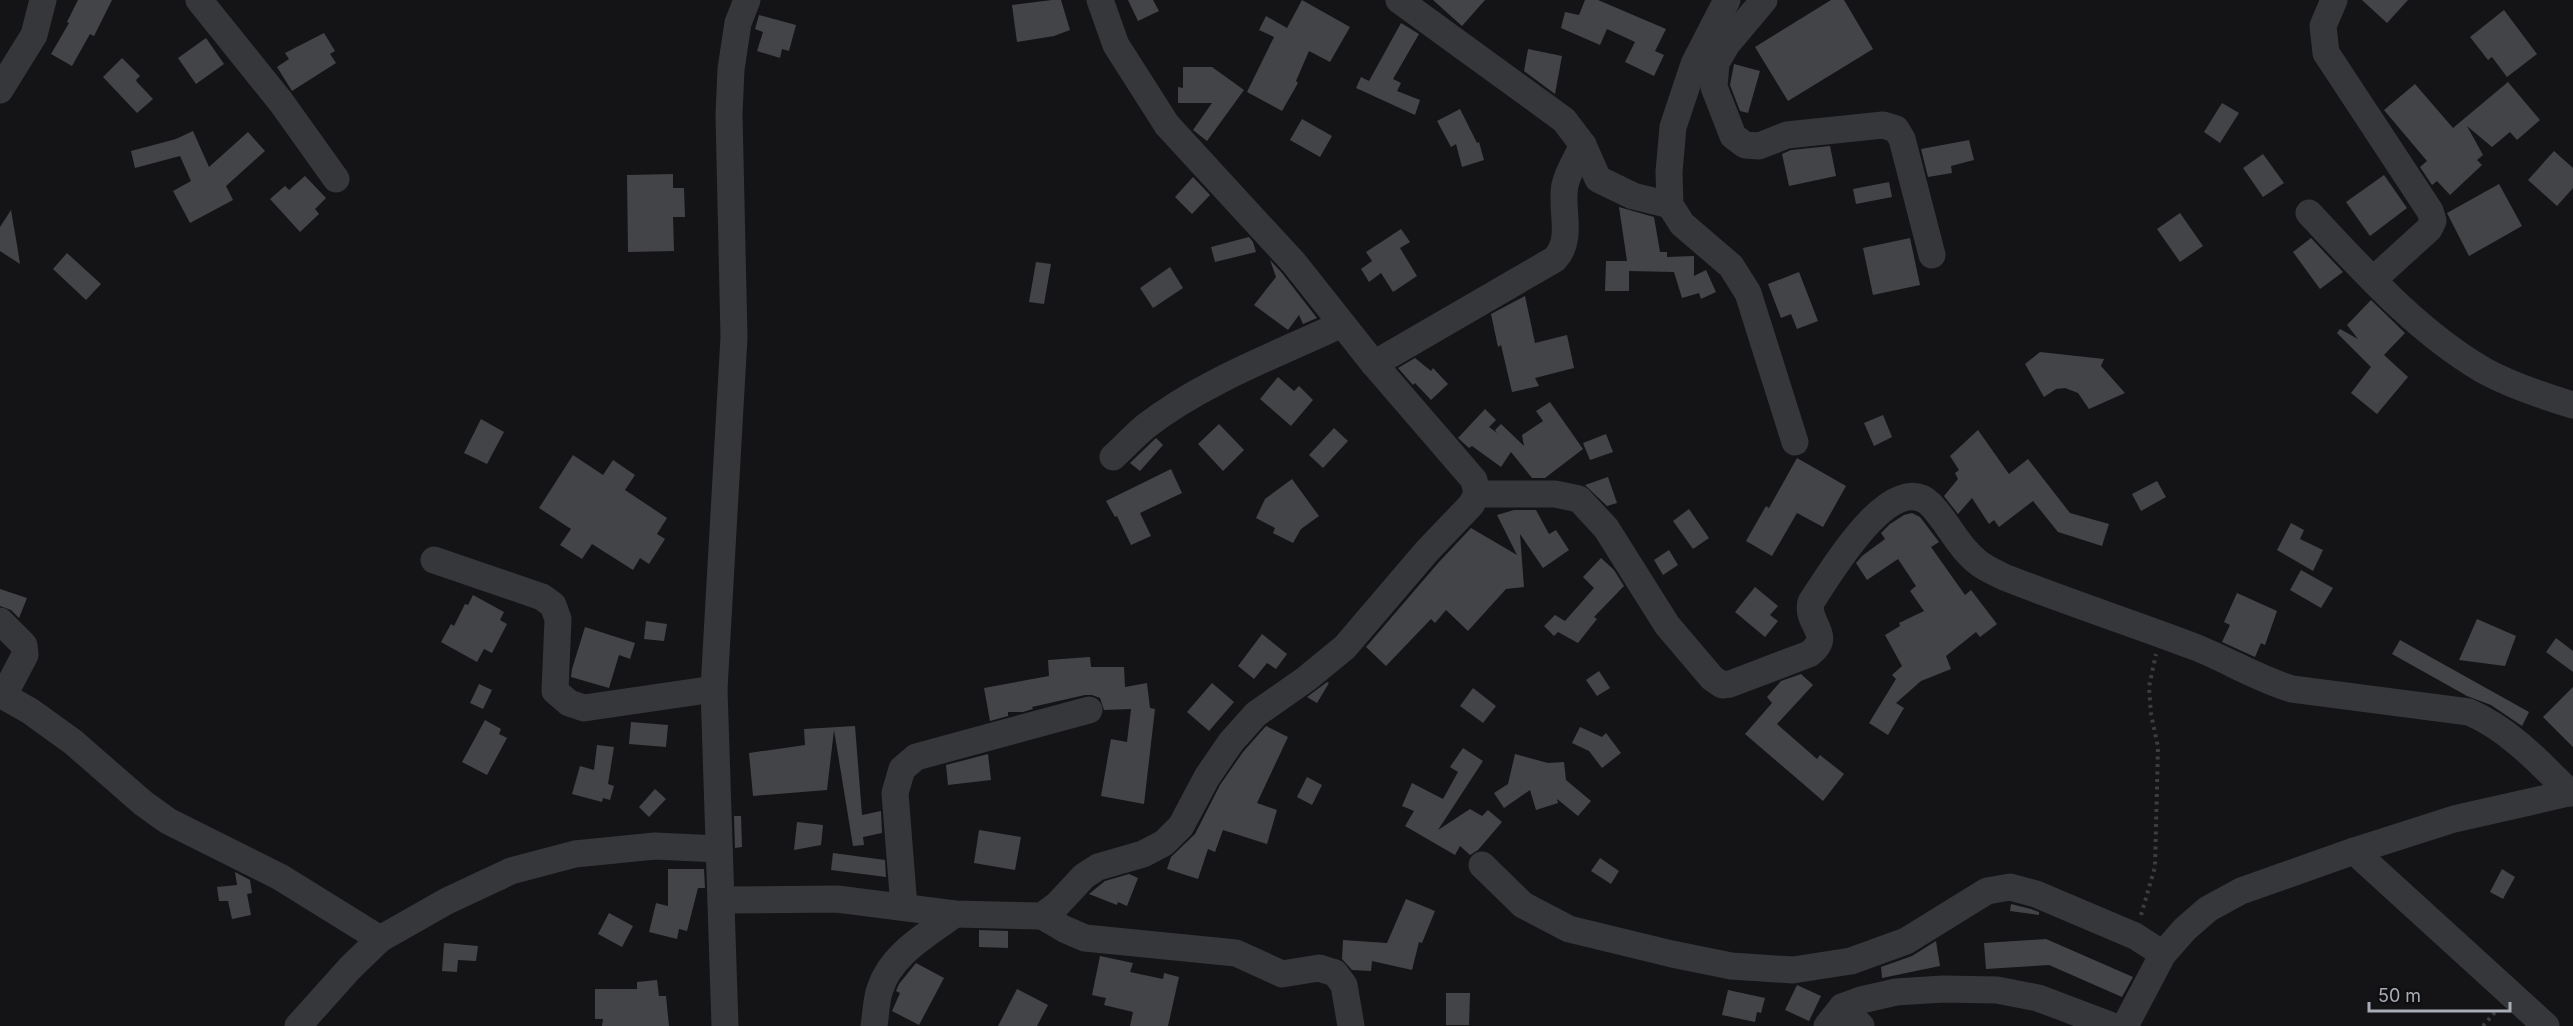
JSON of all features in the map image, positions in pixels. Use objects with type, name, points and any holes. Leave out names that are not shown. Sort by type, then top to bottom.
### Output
[{"type":"street","points":[[0,90],[34,35],[43,0]]},
{"type":"street","points":[[199,0],[281,102],[336,179]]},
{"type":"street","points":[[725,1026],[714,689],[734,337],[729,114],[731,69],[738,23],[747,0]]},
{"type":"street","points":[[1042,916],[1057,905],[1084,876],[1098,867],[1143,854],[1164,843],[1181,826],[1207,777],[1231,742],[1256,714],[1306,679],[1345,647],[1427,551],[1471,505],[1477,494],[1474,480],[1374,364],[1294,263],[1167,125],[1116,45],[1100,0]]},
{"type":"street","points":[[1399,0],[1564,120],[1583,145],[1598,178],[1633,196],[1670,205]]},
{"type":"street","points":[[1727,0],[1694,64],[1673,127],[1669,172],[1670,205],[1682,224],[1731,266],[1748,293],[1795,442]]},
{"type":"street","points":[[1764,0],[1727,44],[1716,63],[1714,87],[1733,136],[1745,145],[1759,146],[1788,135],[1883,125],[1896,129],[1902,139],[1932,255]]},
{"type":"street","points":[[2334,0],[2323,26],[2326,53],[2430,211],[2433,221],[2429,229],[2373,280]]},
{"type":"street","points":[[1374,364],[1556,259],[1563,251],[1565,241],[1565,186],[1583,145]]},
{"type":"street","points":[[2309,213],[2425,330],[2484,370],[2540,395],[2573,405]]},
{"type":"street","points":[[1113,458],[1146,426],[1174,407],[1215,384],[1342,324]]},
{"type":"street","points":[[1477,494],[1555,494],[1579,499],[1605,528],[1667,625],[1712,678],[1722,685],[1809,654],[1818,647],[1821,637],[1811,611],[1811,602],[1864,526],[1896,500],[1910,496],[1929,503],[1978,563],[2004,577],[2236,664],[2267,681],[2292,688],[2469,712],[2491,722],[2524,748],[2571,792]]},
{"type":"street","points":[[434,560],[542,597],[553,605],[558,619],[555,691],[568,703],[584,708],[714,689]]},
{"type":"street","points":[[0,621],[24,645],[25,655],[2,694],[73,742],[143,803],[168,821],[280,877],[380,939]]},
{"type":"street","points":[[904,907],[895,793],[902,769],[916,757],[1089,710]]},
{"type":"street","points":[[2124,1026],[2163,954],[2185,929],[2208,909],[2241,891],[2454,819],[2571,792]]},
{"type":"street","points":[[298,1026],[350,968],[380,939],[447,901],[511,871],[575,854],[655,846],[719,849]]},
{"type":"street","points":[[2354,851],[2546,1026]]},
{"type":"street","points":[[1482,865],[1523,904],[1569,929],[1731,966],[1793,970],[1851,962],[1906,941],[1987,891],[2010,887],[2036,894],[2135,936],[2163,954]]},
{"type":"street","points":[[721,900],[837,899],[955,914],[1042,916],[1085,938],[1236,953],[1282,974],[1319,968],[1335,973],[1344,985],[1351,1026]]},
{"type":"street","points":[[874,1026],[879,989],[890,965],[955,914]]},
{"type":"street","points":[[1843,1020],[1896,992],[1943,989],[1997,990],[2038,998],[2112,1026]]},
{"type":"path","points":[[2135,936],[2155,867],[2158,747],[2151,714],[2149,687],[2151,669],[2162,636]]},
{"type":"building","points":[[78,0],[112,0],[94,36],[90,34],[72,66],[51,54],[69,23],[67,22]]},
{"type":"building","points":[[1061,0],[1070,30],[1054,36],[1017,42],[1012,5]]},
{"type":"building","points":[[1128,0],[1153,0],[1159,11],[1138,21]]},
{"type":"building","points":[[1302,0],[1350,27],[1330,62],[1309,51],[1296,81],[1298,83],[1282,111],[1247,92],[1274,37],[1259,30],[1266,16],[1287,28]]},
{"type":"building","points":[[1433,0],[1485,0],[1462,26]]},
{"type":"building","points":[[1585,0],[1598,0],[1666,29],[1655,51],[1664,55],[1654,76],[1625,62],[1635,42],[1607,29],[1600,45],[1561,28],[1565,12],[1579,15]]},
{"type":"building","points":[[1831,0],[1844,0],[1873,49],[1788,101],[1755,47]]},
{"type":"building","points":[[2362,0],[2408,0],[2387,23]]},
{"type":"building","points":[[2504,10],[2537,54],[2507,77],[2492,57],[2488,60],[2470,37]]},
{"type":"building","points":[[759,15],[796,25],[789,51],[782,49],[780,58],[757,51],[763,32],[755,29]]},
{"type":"building","points":[[1401,23],[1419,34],[1393,79],[1401,83],[1397,91],[1420,100],[1415,115],[1356,88],[1361,77],[1369,81]]},
{"type":"building","points":[[324,33],[335,51],[330,54],[336,63],[292,91],[277,67],[289,59],[285,53]]},
{"type":"building","points":[[206,38],[224,64],[196,84],[178,58]]},
{"type":"building","points":[[1528,49],[1562,56],[1555,94],[1524,71]]},
{"type":"building","points":[[122,58],[140,76],[137,82],[153,99],[137,113],[103,77]]},
{"type":"building","points":[[1734,64],[1760,71],[1748,113],[1740,111],[1730,85]]},
{"type":"building","points":[[1183,67],[1212,67],[1244,90],[1207,141],[1193,130],[1212,103],[1178,103],[1178,87],[1183,88]]},
{"type":"building","points":[[2508,82],[2540,120],[2517,140],[2510,132],[2492,147],[2467,126],[2483,155],[2477,160],[2482,165],[2450,195],[2437,181],[2432,185],[2420,167],[2427,161],[2384,110],[2415,84],[2453,128]]},
{"type":"building","points":[[2222,103],[2239,113],[2220,143],[2204,132]]},
{"type":"building","points":[[1460,109],[1477,143],[1479,142],[1484,160],[1462,167],[1456,144],[1451,147],[1437,121]]},
{"type":"building","points":[[1302,119],[1332,136],[1320,157],[1290,140]]},
{"type":"building","points":[[193,131],[209,167],[248,132],[265,151],[226,186],[233,200],[190,223],[173,191],[191,181],[180,156],[135,168],[131,151],[176,139]]},
{"type":"building","points":[[1969,140],[1974,160],[1951,166],[1952,173],[1928,177],[1921,149]]},
{"type":"building","points":[[1830,146],[1836,176],[1789,186],[1782,154],[1791,150]]},
{"type":"building","points":[[2554,151],[2573,168],[2573,188],[2557,206],[2528,180]]},
{"type":"building","points":[[2263,154],[2284,183],[2263,197],[2243,168]]},
{"type":"building","points":[[673,174],[673,188],[684,188],[685,217],[673,217],[674,251],[628,252],[627,175]]},
{"type":"building","points":[[2384,175],[2407,208],[2370,236],[2346,202]]},
{"type":"building","points":[[305,176],[326,198],[315,209],[319,214],[300,232],[270,199],[285,186],[289,190]]},
{"type":"building","points":[[1193,177],[1210,195],[1192,214],[1175,197]]},
{"type":"building","points":[[1889,182],[1892,197],[1856,204],[1853,189]]},
{"type":"building","points":[[2499,184],[2522,226],[2469,256],[2447,213]]},
{"type":"building","points":[[1619,207],[1654,217],[1660,252],[1667,252],[1667,257],[1694,256],[1694,276],[1706,270],[1716,292],[1701,299],[1699,293],[1682,298],[1674,272],[1629,271],[1629,291],[1605,291],[1606,261],[1627,261]]},
{"type":"building","points":[[11,210],[20,264],[0,251],[0,227]]},
{"type":"building","points":[[2180,213],[2203,246],[2180,262],[2157,229]]},
{"type":"building","points":[[1401,229],[1410,242],[1400,248],[1417,276],[1393,292],[1381,273],[1369,282],[1361,269],[1372,261],[1366,252]]},
{"type":"building","points":[[1249,237],[1256,252],[1215,262],[1211,247]]},
{"type":"building","points":[[1910,238],[1920,285],[1873,295],[1863,248]]},
{"type":"building","points":[[2311,238],[2343,272],[2320,289],[2293,252]]},
{"type":"building","points":[[67,253],[101,284],[86,300],[53,269]]},
{"type":"building","points":[[1270,260],[1317,318],[1303,324],[1299,315],[1288,330],[1254,305],[1276,277]]},
{"type":"building","points":[[1036,262],[1051,264],[1044,304],[1029,302]]},
{"type":"building","points":[[1170,267],[1183,288],[1153,308],[1140,288]]},
{"type":"building","points":[[1799,272],[1818,321],[1797,329],[1791,314],[1781,318],[1768,284]]},
{"type":"building","points":[[1525,296],[1535,343],[1567,335],[1574,368],[1535,378],[1539,386],[1512,392],[1501,345],[1498,347],[1491,314]]},
{"type":"building","points":[[2371,300],[2405,333],[2384,355],[2408,377],[2377,414],[2351,393],[2371,367],[2337,333],[2340,329],[2358,339],[2347,325]]},
{"type":"building","points":[[2040,352],[2104,359],[2101,366],[2125,393],[2089,409],[2078,393],[2065,388],[2056,389],[2044,397],[2025,364]]},
{"type":"building","points":[[1415,358],[1431,371],[1433,368],[1448,384],[1431,400],[1398,368]]},
{"type":"building","points":[[1278,377],[1294,391],[1299,386],[1313,400],[1291,426],[1260,399]]},
{"type":"building","points":[[1550,402],[1583,449],[1545,478],[1532,478],[1511,452],[1501,467],[1472,446],[1469,448],[1458,438],[1485,409],[1496,420],[1489,427],[1497,433],[1495,430],[1501,424],[1524,446],[1522,435],[1543,421],[1536,411]]},
{"type":"building","points":[[1883,415],[1892,437],[1874,446],[1864,423]]},
{"type":"building","points":[[481,419],[504,432],[487,464],[464,453]]},
{"type":"building","points":[[1219,424],[1244,450],[1223,471],[1198,444]]},
{"type":"building","points":[[1334,428],[1348,441],[1323,468],[1309,455]]},
{"type":"building","points":[[1978,430],[2009,474],[2028,459],[2070,513],[2109,524],[2102,546],[2058,532],[2033,501],[1999,527],[1994,520],[1989,524],[1972,498],[1958,514],[1944,496],[1958,479],[1955,473],[1959,470],[1950,456]]},
{"type":"building","points":[[1606,434],[1613,452],[1590,460],[1583,443]]},
{"type":"building","points":[[1156,438],[1163,445],[1140,471],[1130,463]]},
{"type":"building","points":[[573,455],[603,475],[613,460],[635,475],[625,490],[667,518],[657,534],[665,539],[649,564],[640,558],[633,570],[592,544],[582,559],[560,545],[571,529],[539,508]]},
{"type":"building","points":[[1797,458],[1846,486],[1823,527],[1797,513],[1772,556],[1746,541],[1766,506],[1769,508]]},
{"type":"building","points":[[1171,469],[1182,493],[1140,513],[1151,536],[1131,545],[1117,516],[1115,517],[1106,501]]},
{"type":"building","points":[[1608,477],[1617,503],[1607,506],[1585,485]]},
{"type":"building","points":[[1292,479],[1319,516],[1301,529],[1293,543],[1273,533],[1275,528],[1256,518],[1265,499]]},
{"type":"building","points":[[2157,481],[2166,497],[2141,511],[2132,494]]},
{"type":"building","points":[[1689,509],[1709,538],[1693,549],[1673,521]]},
{"type":"building","points":[[1514,510],[1536,510],[1549,534],[1556,530],[1569,550],[1543,568],[1520,534],[1524,587],[1506,589],[1468,631],[1446,610],[1435,623],[1431,619],[1386,666],[1366,647],[1471,528],[1517,555],[1497,515]]},
{"type":"building","points":[[1912,513],[1920,517],[1939,542],[1931,547],[1965,595],[1971,590],[1997,624],[1980,637],[1976,632],[1946,656],[1951,669],[1921,681],[1896,703],[1904,708],[1888,735],[1869,723],[1896,679],[1892,675],[1902,666],[1885,635],[1900,626],[1899,623],[1924,611],[1910,591],[1916,586],[1898,559],[1867,580],[1856,563],[1885,539],[1881,533],[1890,524]]},
{"type":"building","points":[[2291,523],[2304,530],[2300,539],[2323,550],[2313,571],[2277,550]]},
{"type":"building","points":[[1669,550],[1678,565],[1663,575],[1654,560]]},
{"type":"building","points":[[1601,558],[1614,570],[1624,586],[1594,617],[1597,619],[1578,643],[1558,632],[1554,636],[1544,626],[1555,615],[1565,621],[1594,588],[1583,577]]},
{"type":"building","points":[[2301,570],[2333,588],[2321,608],[2290,590]]},
{"type":"building","points":[[1755,587],[1778,606],[1770,615],[1778,621],[1765,637],[1735,612]]},
{"type":"building","points":[[0,589],[27,598],[19,618],[11,610],[0,606]]},
{"type":"building","points":[[2237,593],[2277,611],[2265,645],[2261,643],[2255,657],[2222,642],[2230,625],[2224,622]]},
{"type":"building","points":[[473,595],[504,612],[500,620],[507,624],[492,653],[484,649],[477,662],[441,642],[451,624],[454,626],[465,604],[468,605]]},
{"type":"building","points":[[2477,619],[2516,636],[2505,666],[2459,660]]},
{"type":"building","points":[[646,621],[667,624],[664,641],[644,639]]},
{"type":"building","points":[[585,627],[635,643],[630,659],[619,655],[609,688],[571,677]]},
{"type":"building","points":[[1262,634],[1287,654],[1276,669],[1267,663],[1254,679],[1238,666]]},
{"type":"building","points":[[2556,638],[2573,651],[2573,672],[2546,652]]},
{"type":"building","points":[[2400,640],[2529,712],[2522,726],[2491,705],[2467,696],[2392,654]]},
{"type":"building","points":[[1090,657],[1091,667],[1124,667],[1125,687],[1147,683],[1150,708],[1155,709],[1144,804],[1101,796],[1111,739],[1127,742],[1131,709],[1104,710],[1100,698],[1085,695],[1032,707],[1033,709],[1023,712],[1008,712],[1008,716],[990,721],[984,688],[1049,676],[1048,660]]},
{"type":"building","points":[[1599,671],[1610,688],[1597,696],[1586,680]]},
{"type":"building","points":[[1801,674],[1813,685],[1777,724],[1817,759],[1820,755],[1844,774],[1823,801],[1745,734],[1772,703],[1767,697],[1781,681]]},
{"type":"building","points":[[1327,682],[1329,683],[1317,703],[1307,697]]},
{"type":"building","points":[[1212,683],[1234,702],[1209,731],[1187,712]]},
{"type":"building","points":[[479,684],[492,690],[483,709],[470,703]]},
{"type":"building","points":[[2573,687],[2573,747],[2543,717]]},
{"type":"building","points":[[1473,688],[1496,706],[1483,723],[1460,706]]},
{"type":"building","points":[[485,720],[501,729],[499,734],[507,738],[487,775],[462,762]]},
{"type":"building","points":[[631,722],[668,725],[666,747],[629,744]]},
{"type":"building","points":[[855,726],[862,815],[881,811],[882,833],[863,837],[864,845],[853,846],[834,730],[827,790],[753,796],[749,753],[805,745],[804,729]]},
{"type":"building","points":[[1266,726],[1288,737],[1257,803],[1277,810],[1267,844],[1223,830],[1215,852],[1208,849],[1198,879],[1167,869],[1171,857],[1195,834],[1220,785],[1243,752]]},
{"type":"building","points":[[1580,727],[1602,737],[1606,733],[1621,753],[1602,768],[1589,751],[1572,743]]},
{"type":"building","points":[[597,745],[614,747],[608,784],[614,786],[610,800],[603,798],[602,802],[572,794],[580,766],[594,770]]},
{"type":"building","points":[[1463,748],[1483,761],[1438,830],[1470,809],[1482,816],[1488,810],[1502,822],[1478,850],[1470,855],[1460,846],[1455,855],[1405,826],[1414,811],[1402,806],[1412,783],[1443,799],[1458,772],[1450,767]]},
{"type":"building","points":[[988,754],[991,780],[948,785],[946,765]]},
{"type":"building","points":[[1515,754],[1548,763],[1564,762],[1566,780],[1591,801],[1578,816],[1557,799],[1558,803],[1536,810],[1530,790],[1504,808],[1494,793],[1508,784]]},
{"type":"building","points":[[1307,777],[1322,785],[1312,805],[1297,797]]},
{"type":"building","points":[[655,789],[666,799],[649,817],[639,807]]},
{"type":"building","points":[[734,816],[741,816],[742,847],[735,848]]},
{"type":"building","points":[[797,822],[823,825],[821,845],[794,850]]},
{"type":"building","points":[[979,830],[1021,837],[1015,870],[974,863]]},
{"type":"building","points":[[833,853],[885,860],[886,877],[831,870]]},
{"type":"building","points":[[1600,858],[1619,871],[1611,884],[1591,871]]},
{"type":"building","points":[[668,869],[704,869],[705,888],[698,888],[687,931],[679,929],[677,939],[649,932],[656,903],[668,906]]},
{"type":"building","points":[[2502,869],[2515,877],[2503,899],[2490,892]]},
{"type":"building","points":[[235,872],[250,880],[252,893],[247,894],[251,915],[232,919],[228,901],[219,901],[217,887],[237,885]]},
{"type":"building","points":[[1129,874],[1138,878],[1127,906],[1118,902],[1117,905],[1089,894],[1105,881]]},
{"type":"building","points":[[1406,899],[1435,911],[1422,943],[1419,942],[1412,970],[1372,961],[1371,971],[1352,970],[1342,959],[1343,940],[1387,943]]},
{"type":"building","points":[[2011,904],[2039,912],[2039,915],[2010,911]]},
{"type":"building","points":[[609,913],[633,926],[622,947],[598,934]]},
{"type":"building","points":[[979,930],[1008,931],[1008,948],[979,947]]},
{"type":"building","points":[[2046,939],[2133,977],[2122,997],[2049,965],[1986,969],[1984,943]]},
{"type":"building","points":[[1936,941],[1940,966],[1882,978],[1881,967],[1912,956]]},
{"type":"building","points":[[444,943],[478,946],[476,961],[458,960],[457,972],[442,971]]},
{"type":"building","points":[[1100,956],[1133,963],[1130,972],[1163,979],[1164,973],[1179,977],[1168,1026],[1130,1026],[1133,1012],[1104,1005],[1106,998],[1092,995]]},
{"type":"building","points":[[916,963],[944,978],[919,1025],[892,1011],[900,993],[896,991],[899,984]]},
{"type":"building","points":[[657,980],[659,996],[666,996],[669,1026],[602,1026],[603,1019],[595,1019],[595,989],[637,989],[637,982]]},
{"type":"building","points":[[1797,985],[1821,996],[1809,1021],[1785,1010]]},
{"type":"building","points":[[1017,989],[1048,1005],[1037,1026],[998,1026]]},
{"type":"building","points":[[1728,990],[1765,998],[1761,1013],[1757,1012],[1755,1022],[1722,1015]]},
{"type":"building","points":[[1446,993],[1470,993],[1469,1025],[1446,1025]]}]
